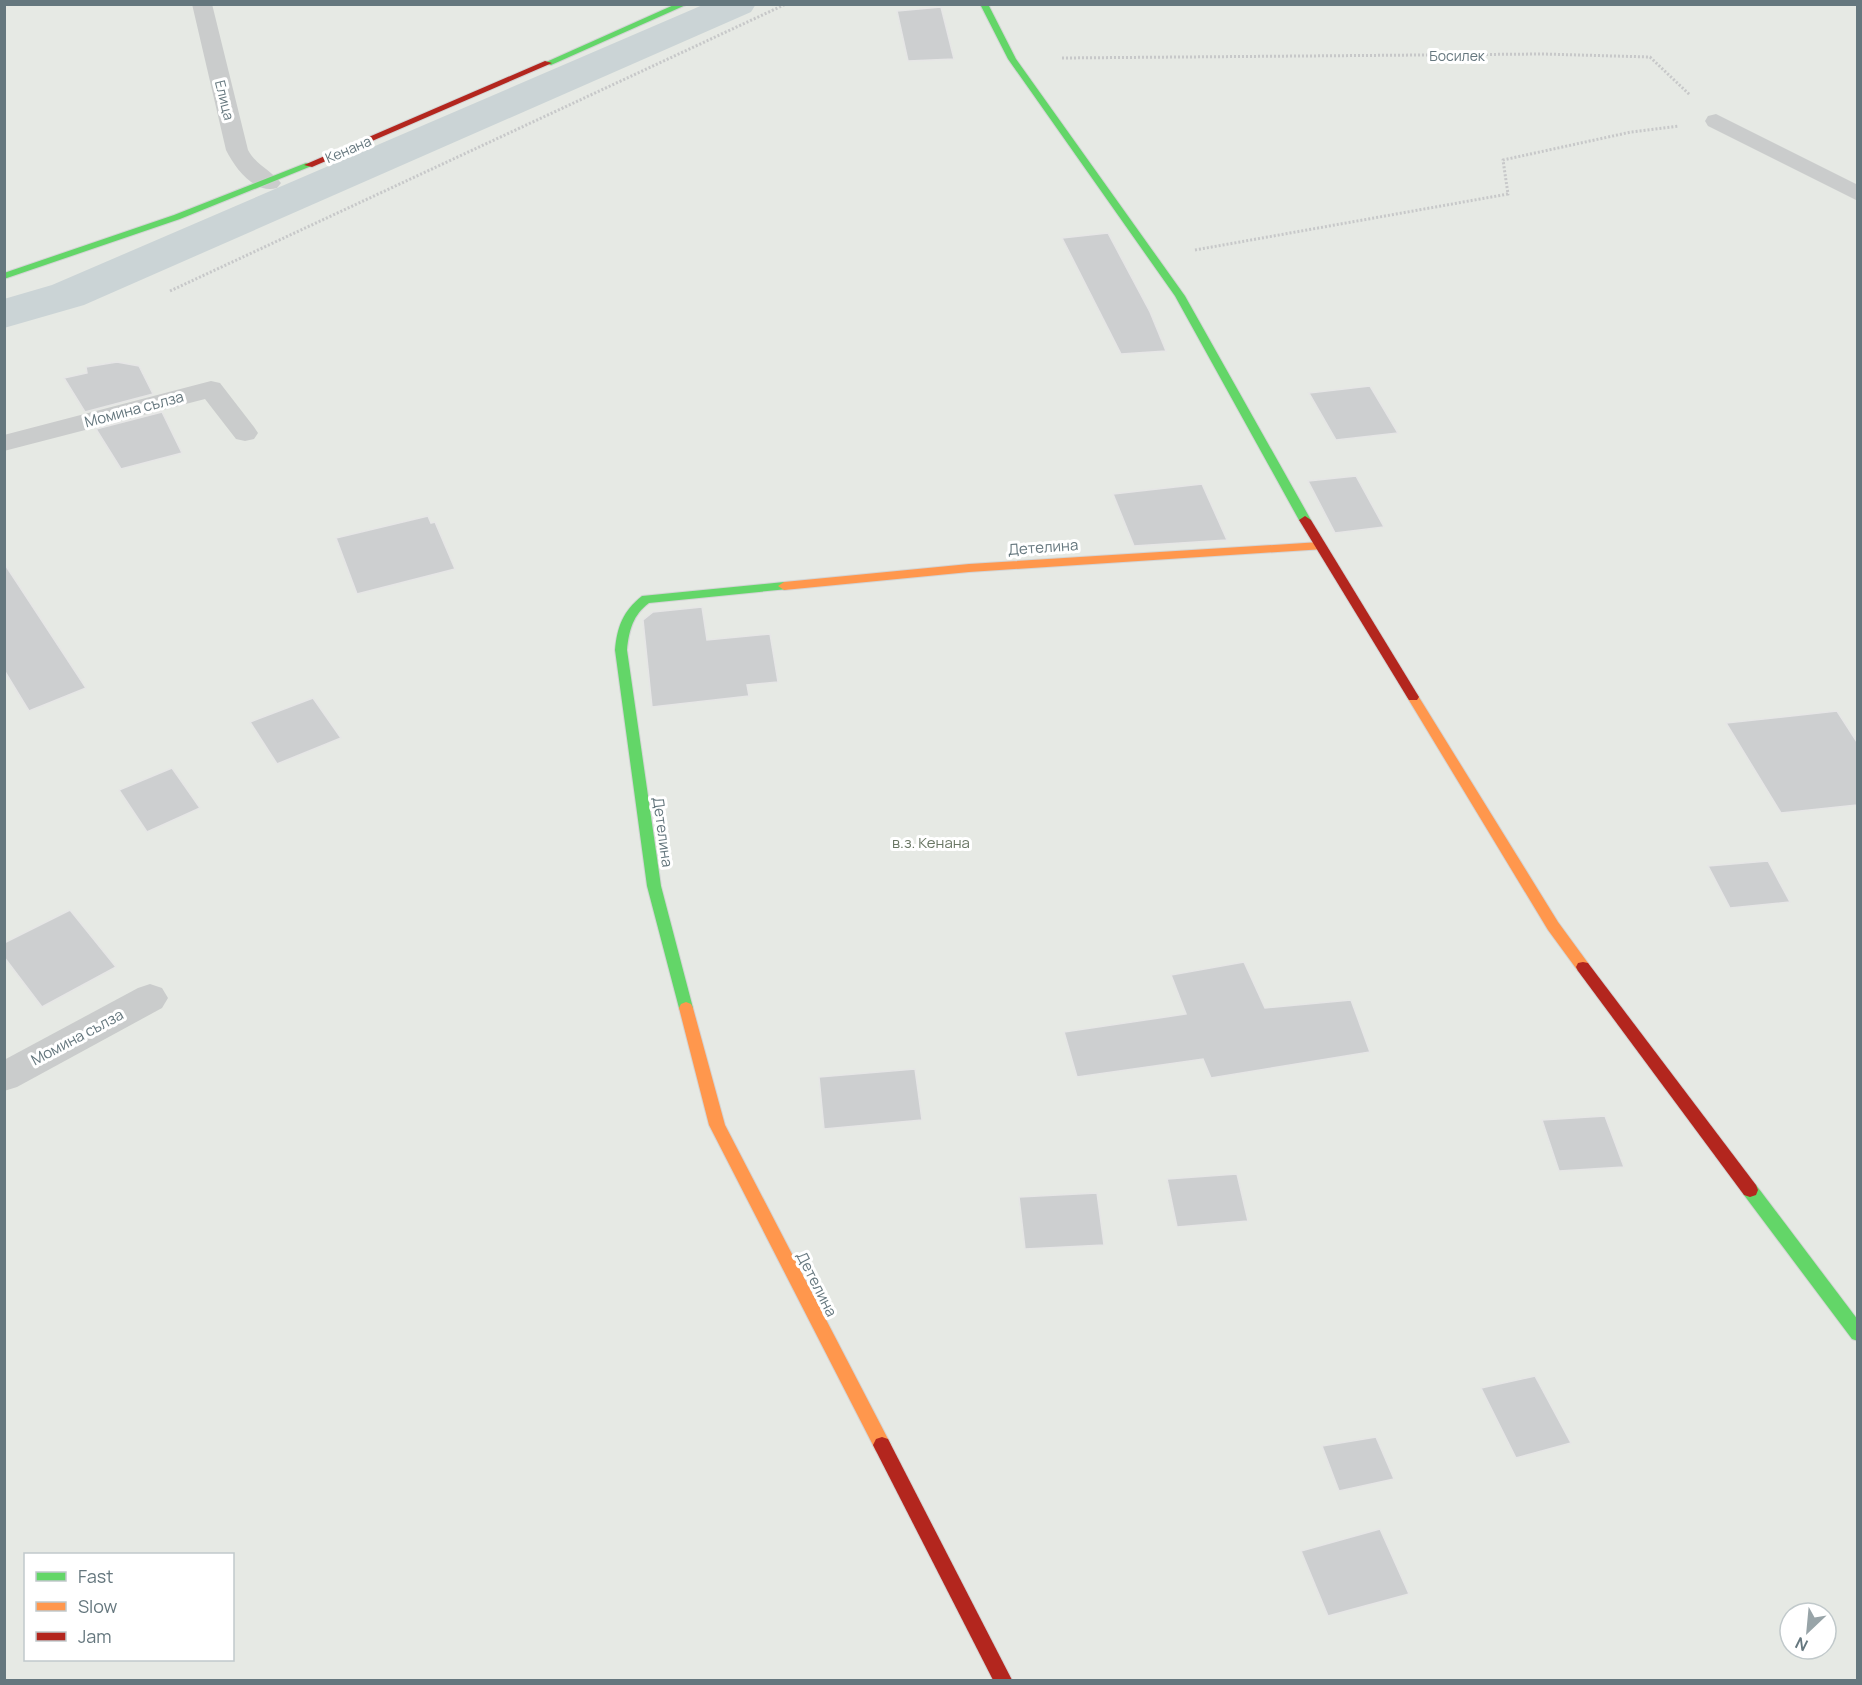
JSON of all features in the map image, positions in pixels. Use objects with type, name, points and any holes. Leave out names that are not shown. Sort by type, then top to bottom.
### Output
[{"type":"street","name":"Елица","points":[[202,4],[237,150],[244,164],[269,183]]},
{"type":"street","name":"Кенана","points":[[4,276],[115,241],[269,183],[684,4]]},
{"type":"street","points":[[984,4],[1012,59],[1180,296],[1320,546],[1553,926],[1857,1334]]},
{"type":"street","points":[[1716,121],[1857,194]]},
{"type":"street","name":"Момина сълза","points":[[4,443],[211,389],[245,433]]},
{"type":"street","name":"Детелина","points":[[1003,1680],[717,1125],[654,886],[621,650],[624,619],[646,598],[969,568],[1320,546]]},
{"type":"street","name":"Момина сълза","points":[[4,1077],[150,998]]},
{"type":"path","points":[[170,291],[786,4]]},
{"type":"path","name":"Босилек","points":[[1012,59],[1543,54],[1650,57],[1716,121]]},
{"type":"path","points":[[1153,258],[1508,194],[1503,160],[1631,132],[1716,121]]},
{"type":"green space","name":"в.з. Кенана","points":[[5,5],[1857,5],[1857,1680],[5,1680]]},
{"type":"building","points":[[941,7],[954,59],[908,61],[897,11]]},
{"type":"building","points":[[1108,233],[1150,312],[1166,351],[1121,354],[1062,238]]},
{"type":"building","points":[[117,362],[139,366],[153,394],[85,412],[64,378],[87,373],[86,367]]},
{"type":"building","points":[[1370,386],[1398,433],[1336,440],[1309,393]]},
{"type":"building","points":[[162,412],[182,453],[121,469],[96,429]]},
{"type":"building","points":[[1356,476],[1384,527],[1335,533],[1308,481]]},
{"type":"building","points":[[1202,484],[1227,540],[1134,546],[1113,494]]},
{"type":"building","points":[[428,516],[431,523],[435,522],[455,569],[357,594],[336,538]]},
{"type":"building","points":[[4,563],[86,688],[29,711],[4,670]]},
{"type":"building","points":[[702,607],[707,640],[770,634],[778,682],[747,685],[749,696],[652,707],[643,620],[653,612]]},
{"type":"building","points":[[313,698],[341,738],[277,764],[250,722]]},
{"type":"building","points":[[1837,711],[1857,742],[1857,805],[1781,813],[1726,723]]},
{"type":"building","points":[[172,768],[200,808],[147,832],[119,790]]},
{"type":"building","points":[[1768,861],[1790,902],[1730,908],[1708,866]]},
{"type":"building","points":[[70,910],[116,967],[42,1007],[4,957],[4,943]]},
{"type":"building","points":[[1244,962],[1265,1008],[1351,1000],[1370,1052],[1211,1078],[1203,1059],[1077,1077],[1064,1032],[1186,1014],[1171,975]]},
{"type":"building","points":[[915,1069],[922,1120],[824,1129],[819,1077]]},
{"type":"building","points":[[1605,1116],[1624,1167],[1559,1171],[1542,1120]]},
{"type":"building","points":[[1237,1174],[1248,1221],[1177,1227],[1167,1179]]},
{"type":"building","points":[[1097,1193],[1104,1245],[1025,1249],[1019,1197]]},
{"type":"building","points":[[1535,1376],[1571,1443],[1516,1458],[1481,1388]]},
{"type":"building","points":[[1376,1437],[1394,1479],[1339,1491],[1322,1446]]},
{"type":"building","points":[[1380,1529],[1409,1594],[1328,1616],[1301,1551]]},
{"type":"waterway","points":[[4,314],[68,295],[738,4]]},
{"type":"traffic: fast","points":[[548,63],[684,4]]},
{"type":"traffic: fast","points":[[984,4],[1012,59],[1180,296],[1305,520]]},
{"type":"traffic: fast","points":[[4,276],[177,217],[309,165]]},
{"type":"traffic: fast","points":[[686,1008],[654,886],[621,650],[623,634],[630,615],[646,599],[784,586]]},
{"type":"traffic: fast","points":[[1750,1190],[1858,1334]]},
{"type":"traffic: slow","points":[[784,586],[969,568],[1320,546]]},
{"type":"traffic: slow","points":[[1413,697],[1553,926],[1583,967]]},
{"type":"traffic: slow","points":[[686,1008],[717,1125],[882,1445]]},
{"type":"traffic: jam","points":[[309,165],[548,63]]},
{"type":"traffic: jam","points":[[1305,520],[1413,697]]},
{"type":"traffic: jam","points":[[1583,967],[1750,1190]]},
{"type":"traffic: jam","points":[[882,1445],[1003,1680]]}]
